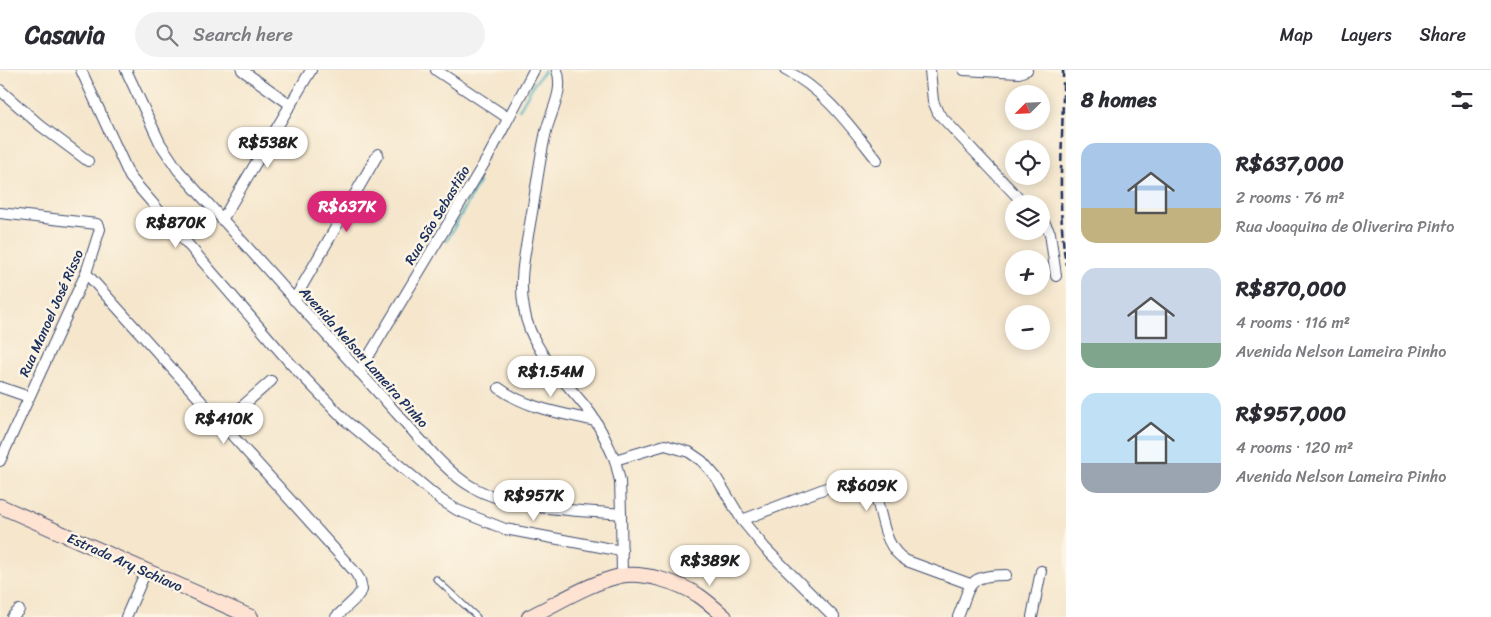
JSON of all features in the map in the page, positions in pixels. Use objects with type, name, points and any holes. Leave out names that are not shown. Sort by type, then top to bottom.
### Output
[{"type":"main road","name":"Estrada Ary Schiavo","points":[[0,506],[251,617]]},
{"type":"main road","points":[[529,617],[598,584],[622,576],[659,579],[676,585],[698,595],[725,617]]},
{"type":"street","points":[[80,70],[130,177],[263,333],[345,420],[441,500],[457,510],[493,525],[511,530],[622,551]]},
{"type":"street","name":"Avenida Nelson Lameira Pinho","points":[[126,70],[146,116],[167,156],[178,170],[436,457],[458,478],[474,488],[506,500],[531,505],[621,514]]},
{"type":"street","points":[[242,70],[292,105]]},
{"type":"street","points":[[222,220],[292,105],[311,70]]},
{"type":"street","points":[[436,70],[508,118]]},
{"type":"street","name":"Rua São Sebastião","points":[[359,372],[462,202],[534,70]]},
{"type":"street","points":[[557,70],[560,79],[559,90],[545,134],[523,266],[522,294],[524,311],[534,341],[543,356],[589,411],[615,460],[620,481],[622,576]]},
{"type":"street","points":[[785,70],[822,95],[837,110],[877,160]]},
{"type":"street","points":[[930,70],[933,101],[938,113],[1015,195]]},
{"type":"street","points":[[964,70],[1023,72]]},
{"type":"street","points":[[0,90],[41,126],[88,161]]},
{"type":"street","points":[[294,300],[378,154]]},
{"type":"street","name":"Rua Manoel José Risso","points":[[0,461],[86,273],[100,229],[96,224],[1,215]]},
{"type":"street","points":[[1050,233],[1056,276]]},
{"type":"street","points":[[86,273],[342,557],[360,580],[362,590],[336,617]]},
{"type":"street","points":[[222,424],[271,381]]},
{"type":"street","points":[[0,388],[29,397]]},
{"type":"street","points":[[499,388],[519,401],[536,407],[595,421]]},
{"type":"street","points":[[615,460],[665,445],[689,452],[702,461],[716,477],[742,520],[777,562],[834,617]]},
{"type":"street","points":[[742,520],[842,482],[864,480],[872,487],[888,540],[899,556],[907,561],[970,584]]},
{"type":"street","points":[[126,617],[146,571]]},
{"type":"street","points":[[1032,617],[1041,571]]},
{"type":"street","points":[[958,617],[970,584],[980,578],[1006,575]]},
{"type":"lane","points":[[436,579],[477,617]]},
{"type":"waterway","points":[[519,110],[534,84],[545,70]]},
{"type":"waterway","points":[[447,241],[479,182]]},
{"type":"railway","points":[[1063,70],[1061,216],[1066,265]]}]
